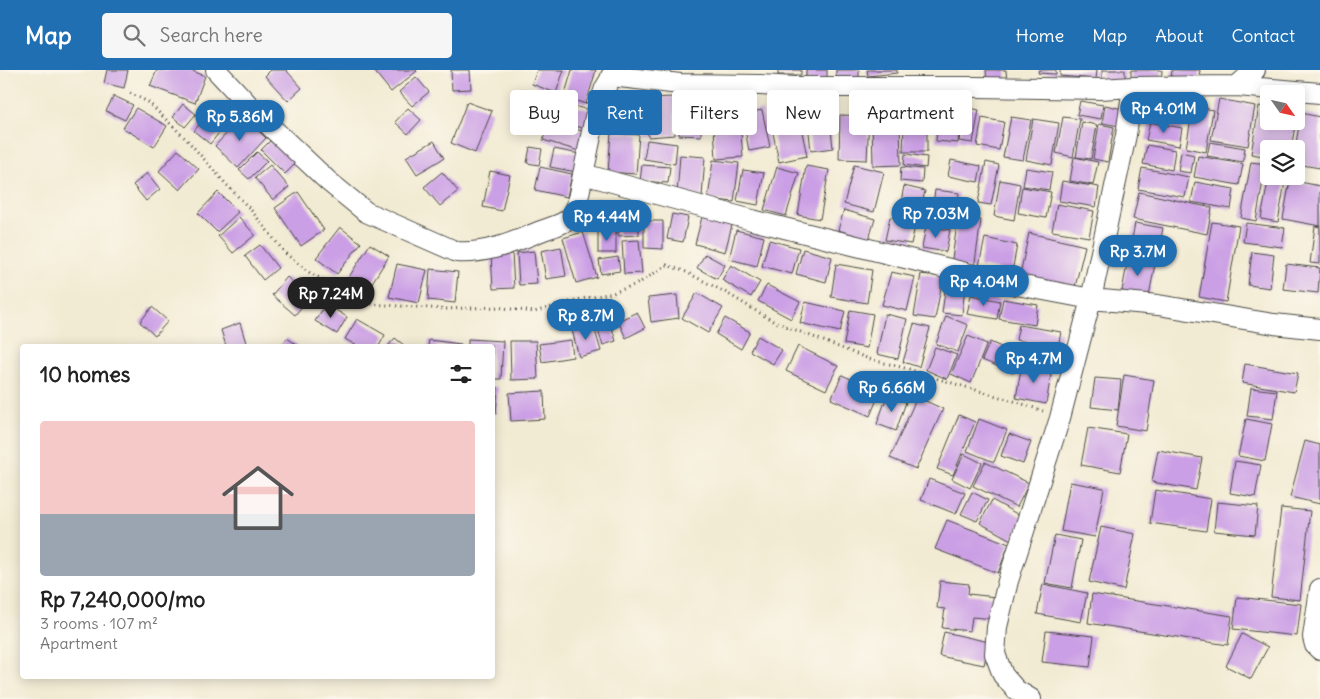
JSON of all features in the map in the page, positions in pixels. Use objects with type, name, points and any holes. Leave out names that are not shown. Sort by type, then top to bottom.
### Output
[{"type":"street","points":[[216,70],[255,112],[328,181],[366,212],[457,252],[470,253],[489,250],[521,240],[570,219],[575,213],[596,117],[605,88],[614,73],[680,84],[795,87],[1100,89],[1237,86],[1320,93]]},
{"type":"street","points":[[1237,86],[1255,70]]},
{"type":"street","points":[[1030,699],[1016,690],[1003,675],[996,654],[997,633],[1008,581],[1060,418],[1091,299],[1126,135],[1133,87]]},
{"type":"street","points":[[583,174],[752,220],[993,280],[1091,299],[1158,305],[1274,324],[1320,329]]},
{"type":"street","points":[[1320,590],[1313,637],[1315,645],[1320,650]]},
{"type":"path","points":[[130,93],[148,102],[189,142],[252,210],[285,252],[310,273],[370,304],[444,309],[496,307],[534,312],[576,300],[613,293],[639,283],[667,264],[725,292],[773,321],[869,359],[909,369],[925,376],[1017,402],[1060,418]]},
{"type":"building","points":[[107,70],[128,70],[124,88],[104,83]]},
{"type":"building","points":[[157,70],[190,70],[205,76],[195,103],[150,86]]},
{"type":"building","points":[[271,70],[286,70],[302,88],[288,101],[265,76]]},
{"type":"building","points":[[377,70],[417,71],[391,92],[375,72]]},
{"type":"building","points":[[451,70],[470,70],[471,89],[452,90]]},
{"type":"building","points":[[537,70],[564,70],[557,90],[548,90],[532,84]]},
{"type":"building","points":[[572,70],[596,70],[590,90],[588,90],[586,104],[578,101],[578,90],[566,90]]},
{"type":"building","points":[[778,70],[801,70],[801,75],[778,75]]},
{"type":"building","points":[[806,70],[827,70],[827,81],[806,81]]},
{"type":"building","points":[[836,70],[859,70],[859,78],[836,79]]},
{"type":"building","points":[[867,70],[897,70],[897,73],[868,76]]},
{"type":"building","points":[[986,70],[1006,70],[1007,83],[987,84]]},
{"type":"building","points":[[1039,70],[1056,70],[1056,74],[1038,73]]},
{"type":"building","points":[[1060,70],[1097,70],[1096,79],[1060,76]]},
{"type":"building","points":[[1102,70],[1125,70],[1125,86],[1102,86]]},
{"type":"building","points":[[1131,70],[1162,70],[1161,83],[1131,84]]},
{"type":"building","points":[[1172,70],[1200,70],[1198,82],[1171,78]]},
{"type":"building","points":[[416,77],[429,92],[412,106],[399,92]]},
{"type":"building","points":[[1174,95],[1190,98],[1186,118],[1170,115]]},
{"type":"building","points":[[114,96],[133,105],[125,120],[106,111]]},
{"type":"building","points":[[662,97],[672,97],[672,135],[675,135],[648,137],[648,135],[662,135]]},
{"type":"building","points":[[1219,99],[1255,106],[1248,146],[1211,140]]},
{"type":"building","points":[[1080,101],[1103,105],[1101,119],[1077,115]]},
{"type":"building","points":[[467,102],[492,111],[475,153],[451,143]]},
{"type":"building","points":[[183,104],[196,114],[185,127],[173,117]]},
{"type":"building","points":[[216,104],[232,117],[210,144],[194,131]]},
{"type":"building","points":[[1105,105],[1123,109],[1120,126],[1102,123]]},
{"type":"building","points":[[1193,106],[1213,110],[1206,152],[1186,148]]},
{"type":"building","points":[[1259,106],[1260,130],[1294,130],[1293,140],[1260,140],[1260,156],[1251,154]]},
{"type":"building","points":[[578,107],[588,110],[586,129],[578,127]]},
{"type":"building","points":[[136,108],[167,126],[154,147],[123,128]]},
{"type":"building","points":[[408,108],[421,120],[408,134],[395,122]]},
{"type":"building","points":[[972,108],[979,110],[973,143],[959,141],[960,135],[972,135]]},
{"type":"building","points":[[762,110],[770,147],[749,151],[746,135],[757,135],[757,111]]},
{"type":"building","points":[[1305,114],[1320,117],[1320,168],[1305,166],[1305,140],[1296,140],[1298,130],[1305,130]]},
{"type":"building","points":[[840,115],[849,115],[849,135],[868,135],[867,160],[839,159]]},
{"type":"building","points":[[243,116],[266,138],[238,168],[215,146]]},
{"type":"building","points":[[1011,117],[1031,120],[1023,160],[1003,157]]},
{"type":"building","points":[[1063,117],[1080,119],[1073,157],[1056,153]]},
{"type":"building","points":[[982,118],[1004,122],[999,150],[977,146]]},
{"type":"building","points":[[1033,119],[1059,123],[1052,165],[1026,160]]},
{"type":"building","points":[[1082,122],[1097,125],[1091,159],[1076,157]]},
{"type":"building","points":[[1150,122],[1182,128],[1179,146],[1146,140]]},
{"type":"building","points":[[1099,124],[1114,127],[1108,162],[1093,159]]},
{"type":"building","points":[[578,130],[588,133],[582,152],[543,140],[545,135],[578,135]]},
{"type":"building","points":[[611,135],[639,135],[636,174],[608,172]]},
{"type":"building","points":[[714,135],[741,135],[743,157],[716,159]]},
{"type":"building","points":[[773,135],[803,135],[807,156],[779,162]]},
{"type":"building","points":[[809,135],[832,135],[833,148],[811,151]]},
{"type":"building","points":[[872,135],[900,135],[901,165],[873,166]]},
{"type":"building","points":[[904,135],[927,135],[927,152],[903,152]]},
{"type":"building","points":[[936,135],[959,135],[958,143],[936,141]]},
{"type":"building","points":[[271,140],[295,164],[285,174],[261,150]]},
{"type":"building","points":[[647,140],[677,144],[675,164],[644,159]]},
{"type":"building","points":[[434,141],[444,158],[417,174],[406,157]]},
{"type":"building","points":[[1210,142],[1245,148],[1243,162],[1207,156]]},
{"type":"building","points":[[1147,145],[1175,150],[1172,170],[1143,164]]},
{"type":"building","points":[[530,147],[542,149],[539,165],[527,163]]},
{"type":"building","points":[[554,149],[580,154],[576,172],[550,167]]},
{"type":"building","points":[[178,150],[199,169],[180,190],[159,171]]},
{"type":"building","points":[[257,152],[267,161],[249,179],[239,170]]},
{"type":"building","points":[[1181,152],[1194,155],[1191,173],[1178,171]]},
{"type":"building","points":[[905,154],[927,157],[926,168],[904,165]]},
{"type":"building","points":[[680,155],[705,157],[702,197],[677,195]]},
{"type":"building","points":[[1198,156],[1243,164],[1239,185],[1194,177]]},
{"type":"building","points":[[1074,157],[1098,162],[1093,185],[1070,181]]},
{"type":"building","points":[[713,160],[739,163],[734,202],[708,199]]},
{"type":"building","points":[[951,160],[981,166],[978,182],[948,176]]},
{"type":"building","points":[[986,162],[999,165],[991,205],[978,203]]},
{"type":"building","points":[[1251,162],[1260,163],[1260,185],[1262,185],[1256,221],[1241,218]]},
{"type":"building","points":[[270,165],[289,187],[273,200],[255,178]]},
{"type":"building","points":[[642,165],[670,167],[668,183],[640,181]]},
{"type":"building","points":[[854,165],[884,172],[874,212],[844,204]]},
{"type":"building","points":[[806,166],[829,170],[820,219],[798,215]]},
{"type":"building","points":[[540,167],[572,174],[567,197],[535,190]]},
{"type":"building","points":[[777,167],[799,173],[786,216],[764,210]]},
{"type":"building","points":[[901,167],[923,169],[922,183],[900,181]]},
{"type":"building","points":[[1026,168],[1052,172],[1049,190],[1023,186]]},
{"type":"building","points":[[1142,168],[1189,177],[1185,197],[1138,189]]},
{"type":"building","points":[[743,170],[764,173],[758,205],[737,201]]},
{"type":"building","points":[[490,171],[510,175],[502,211],[483,207]]},
{"type":"building","points":[[442,172],[458,191],[440,206],[424,187]]},
{"type":"building","points":[[147,173],[160,189],[146,201],[133,185]]},
{"type":"building","points":[[1000,180],[1020,184],[1014,220],[994,216]]},
{"type":"building","points":[[1062,181],[1099,187],[1096,207],[1059,201]]},
{"type":"building","points":[[1195,182],[1234,189],[1231,209],[1191,202]]},
{"type":"building","points":[[1305,183],[1320,186],[1320,226],[1283,219],[1289,185],[1305,185]]},
{"type":"building","points":[[1267,185],[1284,185],[1278,222],[1261,219]]},
{"type":"building","points":[[904,186],[925,191],[919,216],[899,212]]},
{"type":"building","points":[[1022,187],[1051,192],[1046,218],[1018,213]]},
{"type":"building","points":[[935,190],[959,193],[956,214],[932,211]]},
{"type":"building","points":[[218,192],[238,212],[217,232],[198,213]]},
{"type":"building","points":[[298,192],[324,230],[301,246],[275,208]]},
{"type":"building","points":[[1139,192],[1212,208],[1207,234],[1133,219]]},
{"type":"building","points":[[599,200],[615,202],[613,219],[597,217]]},
{"type":"building","points":[[1057,204],[1094,211],[1089,237],[1052,231]]},
{"type":"building","points":[[639,208],[639,235],[618,236],[618,209]]},
{"type":"building","points":[[844,210],[875,219],[869,239],[838,230]]},
{"type":"building","points":[[672,214],[688,217],[683,242],[667,239]]},
{"type":"building","points":[[239,217],[255,235],[233,253],[218,236]]},
{"type":"building","points":[[702,217],[732,225],[725,252],[695,244]]},
{"type":"building","points":[[890,217],[916,222],[911,244],[885,240]]},
{"type":"building","points":[[958,217],[981,220],[974,269],[951,266]]},
{"type":"building","points":[[644,221],[663,221],[663,249],[644,248]]},
{"type":"building","points":[[1212,222],[1239,226],[1226,302],[1199,297]]},
{"type":"building","points":[[1135,223],[1163,228],[1157,260],[1129,255]]},
{"type":"building","points":[[1246,223],[1285,228],[1282,247],[1243,242]]},
{"type":"building","points":[[926,226],[950,230],[946,252],[922,248]]},
{"type":"building","points":[[1315,226],[1320,227],[1320,264],[1310,263]]},
{"type":"building","points":[[340,227],[361,243],[337,274],[316,258]]},
{"type":"building","points":[[598,230],[616,230],[616,253],[598,253]]},
{"type":"building","points":[[736,230],[764,237],[757,266],[729,259]]},
{"type":"building","points":[[583,232],[597,277],[576,283],[563,238]]},
{"type":"building","points":[[1029,233],[1085,246],[1074,291],[1019,279]]},
{"type":"building","points":[[985,238],[1017,245],[1012,272],[979,266]]},
{"type":"building","points":[[639,240],[642,273],[624,274],[622,241]]},
{"type":"building","points":[[769,240],[799,248],[792,274],[762,266]]},
{"type":"building","points":[[370,244],[389,256],[368,289],[349,277]]},
{"type":"building","points":[[260,245],[278,268],[263,280],[245,256]]},
{"type":"building","points":[[561,247],[566,276],[546,279],[541,251]]},
{"type":"building","points":[[803,249],[832,257],[826,282],[796,274]]},
{"type":"building","points":[[534,251],[537,284],[519,285],[517,253]]},
{"type":"building","points":[[1252,252],[1274,255],[1270,288],[1248,285]]},
{"type":"building","points":[[512,253],[514,288],[493,289],[491,254]]},
{"type":"building","points":[[705,254],[725,265],[717,279],[697,268]]},
{"type":"building","points":[[618,257],[620,271],[601,274],[599,260]]},
{"type":"building","points":[[1128,259],[1155,264],[1149,296],[1122,291]]},
{"type":"building","points":[[397,264],[427,270],[419,303],[389,297]]},
{"type":"building","points":[[836,264],[872,270],[867,303],[831,297]]},
{"type":"building","points":[[1286,264],[1320,268],[1318,293],[1283,289]]},
{"type":"building","points":[[731,265],[760,282],[751,297],[722,280]]},
{"type":"building","points":[[430,269],[458,272],[455,303],[428,300]]},
{"type":"building","points":[[891,272],[915,277],[907,311],[882,305]]},
{"type":"building","points":[[921,274],[943,277],[935,319],[914,316]]},
{"type":"building","points":[[287,277],[310,297],[295,315],[272,295]]},
{"type":"building","points":[[946,284],[965,286],[962,315],[942,313]]},
{"type":"building","points":[[767,285],[800,302],[791,319],[758,301]]},
{"type":"building","points":[[697,293],[723,308],[708,333],[682,318]]},
{"type":"building","points":[[677,295],[679,318],[651,322],[648,298]]},
{"type":"building","points":[[971,295],[1000,301],[997,319],[967,314]]},
{"type":"building","points":[[1003,299],[1038,305],[1035,325],[999,319]]},
{"type":"building","points":[[805,302],[845,311],[840,332],[800,323]]},
{"type":"building","points":[[326,304],[347,317],[337,334],[315,321]]},
{"type":"building","points":[[152,307],[168,321],[155,336],[140,322]]},
{"type":"building","points":[[850,310],[873,314],[867,348],[844,344]]},
{"type":"building","points":[[637,312],[645,328],[626,338],[618,321]]},
{"type":"building","points":[[885,314],[907,319],[898,359],[877,354]]},
{"type":"building","points":[[946,316],[968,325],[958,352],[936,344]]},
{"type":"building","points":[[609,318],[616,341],[603,345],[595,322]]},
{"type":"building","points":[[725,318],[750,332],[741,349],[716,334]]},
{"type":"building","points":[[357,319],[385,335],[380,344],[354,344],[345,339]]},
{"type":"building","points":[[240,323],[246,344],[225,344],[221,330]]},
{"type":"building","points":[[593,324],[601,351],[579,357],[572,330]]},
{"type":"building","points":[[914,324],[930,328],[919,367],[903,362]]},
{"type":"building","points":[[1019,325],[1061,332],[1058,347],[1016,340]]},
{"type":"building","points":[[758,336],[782,350],[773,364],[750,351]]},
{"type":"building","points":[[968,336],[987,344],[971,383],[951,374]]},
{"type":"building","points":[[287,338],[296,344],[282,344]]},
{"type":"building","points":[[395,338],[402,344],[390,344]]},
{"type":"building","points":[[468,339],[503,341],[501,379],[495,379],[495,344],[468,344]]},
{"type":"building","points":[[429,340],[461,344],[428,344]]},
{"type":"building","points":[[571,340],[573,357],[542,362],[539,344]]},
{"type":"building","points":[[510,341],[536,341],[538,379],[511,380]]},
{"type":"building","points":[[990,342],[1021,356],[1014,373],[982,360]]},
{"type":"building","points":[[798,346],[838,366],[826,390],[786,371]]},
{"type":"building","points":[[935,347],[957,355],[947,379],[926,370]]},
{"type":"building","points":[[1022,363],[1052,369],[1046,404],[1016,398]]},
{"type":"building","points":[[1245,364],[1298,373],[1294,392],[1242,383]]},
{"type":"building","points":[[842,375],[880,392],[870,416],[831,399]]},
{"type":"building","points":[[1124,375],[1154,380],[1146,431],[1116,426]]},
{"type":"building","points":[[1095,378],[1121,380],[1118,410],[1091,407]]},
{"type":"building","points":[[495,387],[498,387],[496,414]]},
{"type":"building","points":[[1251,388],[1277,391],[1273,419],[1247,416]]},
{"type":"building","points":[[544,391],[545,419],[511,421],[509,393]]},
{"type":"building","points":[[887,396],[906,402],[896,431],[877,424]]},
{"type":"building","points":[[917,397],[943,409],[916,469],[890,458]]},
{"type":"building","points":[[959,415],[975,422],[953,475],[937,469]]},
{"type":"building","points":[[979,419],[1007,430],[994,462],[967,451]]},
{"type":"building","points":[[1246,419],[1272,424],[1265,461],[1238,456]]},
{"type":"building","points":[[1088,428],[1127,434],[1120,472],[1081,465]]},
{"type":"building","points":[[1009,434],[1031,442],[1023,464],[1001,456]]},
{"type":"building","points":[[1305,441],[1320,445],[1320,504],[1290,497]]},
{"type":"building","points":[[1158,450],[1202,458],[1196,490],[1152,482]]},
{"type":"building","points":[[964,454],[982,463],[970,488],[952,479]]},
{"type":"building","points":[[1235,461],[1261,465],[1255,497],[1230,493]]},
{"type":"building","points":[[985,462],[1029,483],[1017,507],[973,486]]},
{"type":"building","points":[[929,479],[965,493],[956,514],[921,500]]},
{"type":"building","points":[[1070,482],[1104,488],[1095,537],[1061,531]]},
{"type":"building","points":[[1155,490],[1211,499],[1206,531],[1150,523]]},
{"type":"building","points":[[972,492],[988,500],[977,521],[961,514]]},
{"type":"building","points":[[992,500],[1024,518],[1011,540],[980,523]]},
{"type":"building","points":[[1217,502],[1258,506],[1255,535],[1214,531]]},
{"type":"building","points":[[1281,508],[1310,511],[1300,600],[1271,597]]},
{"type":"building","points":[[947,520],[1009,544],[998,573],[935,549]]},
{"type":"building","points":[[1101,527],[1135,534],[1124,590],[1089,582]]},
{"type":"building","points":[[1055,535],[1081,540],[1072,588],[1045,583]]},
{"type":"building","points":[[940,581],[969,584],[968,594],[996,597],[994,619],[972,617],[970,631],[942,628],[945,609],[937,608]]},
{"type":"building","points":[[1043,584],[1087,593],[1081,622],[1037,614]]},
{"type":"building","points":[[1092,594],[1232,616],[1228,645],[1088,623]]},
{"type":"building","points":[[1237,597],[1301,604],[1297,636],[1233,629]]},
{"type":"building","points":[[1046,631],[1094,636],[1090,667],[1042,662]]},
{"type":"building","points":[[944,632],[989,642],[984,665],[939,656]]},
{"type":"building","points":[[1242,634],[1268,647],[1251,679],[1226,666]]}]
